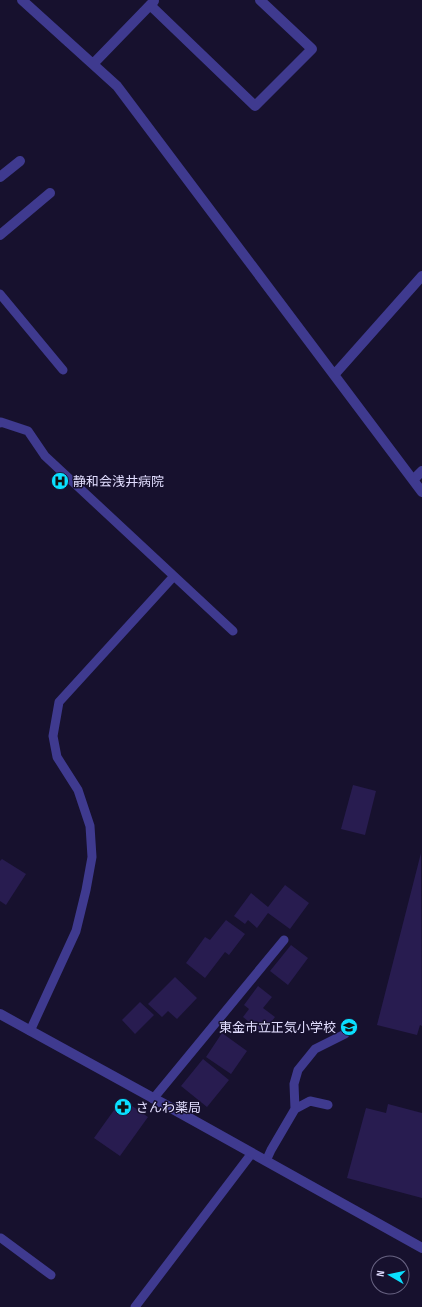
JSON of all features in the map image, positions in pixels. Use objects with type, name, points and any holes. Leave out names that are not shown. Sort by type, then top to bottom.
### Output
[{"type":"street","points":[[22,0],[117,86],[422,492]]},
{"type":"street","points":[[93,64],[153,2],[255,106],[312,49],[260,0]]},
{"type":"street","points":[[0,177],[20,161]]},
{"type":"street","points":[[0,235],[50,193]]},
{"type":"street","points":[[334,375],[422,276]]},
{"type":"street","points":[[413,480],[422,471]]},
{"type":"street","points":[[0,1014],[422,1248]]},
{"type":"lane","points":[[0,294],[63,370]]},
{"type":"lane","points":[[0,423],[2,422],[28,431],[45,456],[233,631]]},
{"type":"lane","points":[[30,1031],[76,931],[92,857],[90,826],[78,790],[57,757],[53,736],[59,702],[174,576]]},
{"type":"lane","points":[[154,1099],[284,940]]},
{"type":"lane","points":[[295,1109],[294,1084],[298,1070],[315,1049],[345,1034]]},
{"type":"lane","points":[[266,1161],[295,1109],[310,1101],[328,1105]]},
{"type":"lane","points":[[134,1307],[252,1154]]},
{"type":"lane","points":[[1,1238],[51,1275]]},
{"type":"building","points":[[353,785],[376,791],[365,835],[341,829]]},
{"type":"building","points":[[421,853],[422,1026],[420,1025],[417,1035],[377,1025]]},
{"type":"building","points":[[2,859],[26,874],[6,905],[0,901],[0,861]]},
{"type":"building","points":[[285,885],[309,903],[290,929],[268,913],[257,928],[248,920],[245,924],[234,916],[251,893],[268,907]]},
{"type":"building","points":[[226,920],[245,934],[229,955],[225,952],[205,978],[186,963],[205,937],[210,940]]},
{"type":"building","points":[[291,945],[308,958],[288,985],[270,971]]},
{"type":"building","points":[[175,977],[197,998],[177,1019],[168,1011],[162,1017],[148,1004]]},
{"type":"building","points":[[258,986],[272,997],[263,1008],[275,1017],[263,1033],[243,1017],[249,1009],[244,1005]]},
{"type":"building","points":[[140,1002],[154,1015],[135,1034],[122,1020]]},
{"type":"building","points":[[222,1033],[247,1051],[231,1074],[206,1057]]},
{"type":"building","points":[[203,1059],[229,1080],[207,1107],[181,1086]]},
{"type":"building","points":[[122,1099],[148,1117],[120,1156],[94,1138]]},
{"type":"building","points":[[388,1104],[422,1113],[422,1198],[347,1178],[366,1108],[386,1113]]},
{"type":"place","name":"静和会浅井病院","points":[[60,481]]},
{"type":"place","name":"東金市立正気小学校","points":[[349,1027]]},
{"type":"place","name":"さんわ薬局","points":[[123,1107]]}]
